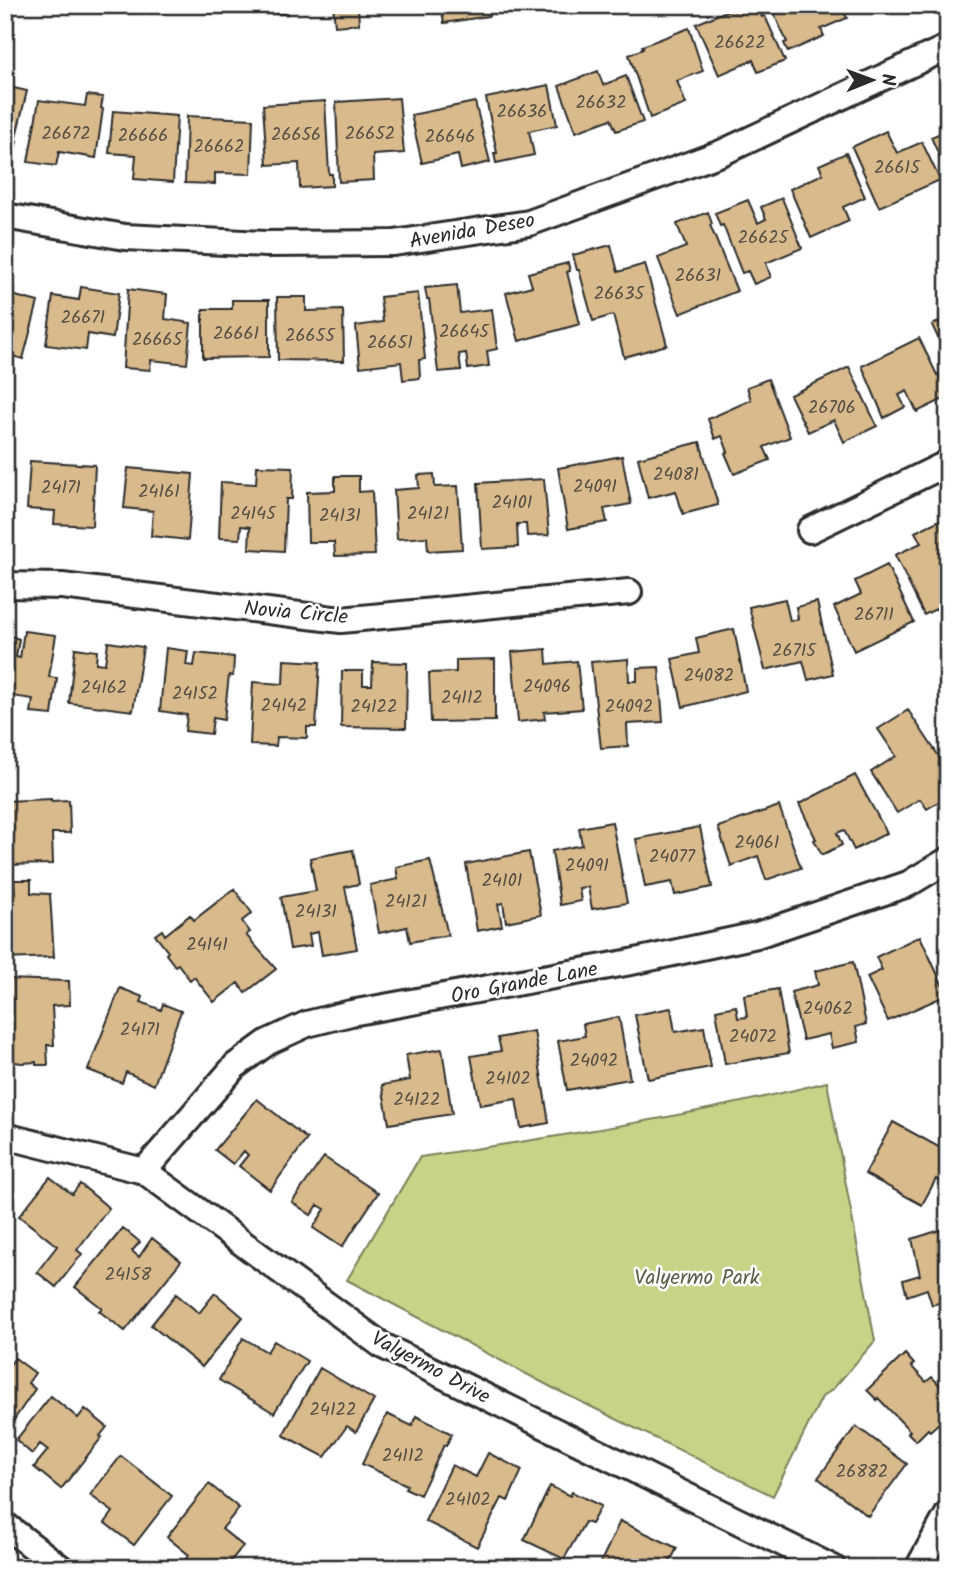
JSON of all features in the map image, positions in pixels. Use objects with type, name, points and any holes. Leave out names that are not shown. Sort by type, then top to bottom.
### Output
[{"type":"street","name":"Avenida Deseo","points":[[5,216],[125,237],[266,244],[394,243],[529,223],[721,153],[948,47]]},
{"type":"street","points":[[810,530],[948,463]]},
{"type":"street","name":"Novia Circle","points":[[5,585],[62,586],[341,620],[629,592]]},
{"type":"street","name":"Oro Grande Lane","points":[[144,1171],[235,1066],[268,1042],[307,1024],[351,1013],[631,962],[757,935],[908,884],[948,860]]},
{"type":"street","name":"Valyermo Drive","points":[[5,1136],[144,1171],[383,1346],[833,1568]]},
{"type":"street","points":[[918,1568],[948,1514]]},
{"type":"street","points":[[5,1525],[61,1568]]},
{"type":"green space","name":"Valyermo Park","points":[[827,1082],[875,1341],[833,1389],[822,1397],[773,1496],[553,1388],[347,1280],[420,1157],[675,1115]]},
{"type":"building","points":[[252,5],[287,5],[287,14],[252,13]]},
{"type":"building","points":[[333,5],[358,5],[359,24],[335,26]]},
{"type":"building","points":[[441,5],[488,5],[489,16],[444,23]]},
{"type":"building","points":[[746,5],[757,5],[762,17],[765,16],[785,61],[758,72],[753,60],[719,75],[696,24]]},
{"type":"building","points":[[770,5],[841,5],[847,18],[821,29],[824,36],[788,52],[784,43],[787,42]]},
{"type":"building","points":[[689,28],[703,71],[677,81],[686,104],[650,118],[629,55],[643,49],[642,46]]},
{"type":"building","points":[[598,71],[603,85],[626,76],[643,122],[616,131],[611,119],[576,132],[559,86]]},
{"type":"building","points":[[549,85],[557,125],[529,131],[534,155],[496,163],[494,153],[497,153],[486,98]]},
{"type":"building","points":[[5,86],[27,91],[13,157],[5,155]]},
{"type":"building","points":[[87,95],[103,97],[96,158],[59,152],[56,166],[28,162],[39,100],[85,106]]},
{"type":"building","points":[[399,98],[404,153],[373,155],[374,180],[339,182],[336,102]]},
{"type":"building","points":[[325,101],[332,186],[300,188],[299,163],[267,165],[263,105]]},
{"type":"building","points":[[475,102],[490,162],[461,169],[458,155],[422,163],[411,115]]},
{"type":"building","points":[[113,111],[177,116],[173,182],[134,179],[136,155],[109,153]]},
{"type":"building","points":[[187,116],[253,119],[251,174],[215,173],[215,184],[185,183]]},
{"type":"building","points":[[948,130],[948,174],[947,174],[931,137]]},
{"type":"building","points":[[886,131],[897,153],[922,142],[940,180],[879,207],[852,147]]},
{"type":"building","points":[[846,153],[865,197],[843,207],[849,221],[811,238],[790,189],[823,174],[819,165]]},
{"type":"building","points":[[782,198],[802,248],[766,263],[771,277],[754,284],[748,271],[742,273],[723,225],[720,226],[715,213],[748,200],[758,223],[766,219],[761,207]]},
{"type":"building","points":[[708,212],[712,224],[710,225],[737,291],[680,314],[658,258],[686,247],[677,224]]},
{"type":"building","points":[[611,245],[618,272],[645,264],[667,345],[624,357],[613,315],[593,321],[573,255]]},
{"type":"building","points":[[568,263],[570,271],[567,272],[580,324],[519,341],[506,293],[532,286],[528,273]]},
{"type":"building","points":[[5,267],[14,269],[8,294],[38,302],[23,359],[5,354]]},
{"type":"building","points":[[457,285],[460,313],[492,309],[497,349],[487,351],[489,366],[468,369],[466,353],[459,354],[461,370],[438,372],[429,299],[425,288]]},
{"type":"building","points":[[81,287],[119,293],[113,338],[88,334],[86,350],[46,345],[53,296],[79,300]]},
{"type":"building","points":[[128,289],[167,294],[165,319],[191,323],[187,364],[151,360],[150,370],[123,368]]},
{"type":"building","points":[[418,293],[425,359],[419,360],[420,378],[403,380],[401,362],[360,367],[356,326],[383,322],[380,297]]},
{"type":"building","points":[[277,297],[306,297],[306,311],[343,310],[344,361],[278,360]]},
{"type":"building","points":[[232,300],[269,300],[269,357],[203,358],[203,309],[232,309]]},
{"type":"building","points":[[948,318],[948,359],[932,325]]},
{"type":"building","points":[[919,338],[948,397],[917,412],[907,391],[899,395],[905,407],[884,418],[862,366]]},
{"type":"building","points":[[849,367],[877,426],[844,442],[834,420],[808,432],[790,395]]},
{"type":"building","points":[[768,379],[790,437],[764,447],[770,460],[734,474],[725,453],[728,452],[722,436],[715,439],[708,419],[751,400],[747,387]]},
{"type":"building","points":[[700,442],[718,505],[683,514],[676,491],[648,498],[638,458]]},
{"type":"building","points":[[622,456],[631,504],[604,509],[607,522],[568,529],[558,468]]},
{"type":"building","points":[[30,461],[95,465],[92,526],[54,524],[55,511],[27,509]]},
{"type":"building","points":[[257,466],[293,467],[292,499],[286,499],[284,551],[249,549],[250,527],[241,526],[240,539],[219,538],[221,482],[256,484]]},
{"type":"building","points":[[128,468],[193,474],[188,540],[151,536],[153,511],[124,508]]},
{"type":"building","points":[[434,474],[435,487],[458,486],[462,549],[428,551],[427,537],[397,539],[394,490],[419,488],[418,475]]},
{"type":"building","points":[[335,476],[359,476],[359,492],[372,491],[375,555],[335,556],[334,542],[308,542],[307,492],[335,491]]},
{"type":"building","points":[[544,479],[549,535],[527,536],[526,524],[517,524],[518,547],[482,549],[478,483]]},
{"type":"building","points":[[948,516],[948,586],[940,590],[946,604],[924,615],[895,555],[921,543],[915,532]]},
{"type":"building","points":[[887,565],[914,622],[854,651],[834,607],[861,594],[855,581]]},
{"type":"building","points":[[785,599],[790,621],[798,619],[796,607],[817,602],[833,674],[808,680],[803,661],[765,670],[749,607]]},
{"type":"building","points":[[734,629],[746,691],[683,707],[672,659],[699,653],[696,638]]},
{"type":"building","points":[[24,631],[56,635],[49,677],[57,678],[52,715],[31,713],[33,699],[5,695],[5,634],[19,639],[16,657],[20,658]]},
{"type":"building","points":[[108,642],[143,647],[133,711],[69,703],[75,648],[97,651],[96,663],[105,664]]},
{"type":"building","points":[[166,648],[188,651],[186,665],[194,666],[196,653],[234,657],[233,676],[229,675],[224,720],[213,718],[211,734],[185,731],[187,715],[160,711]]},
{"type":"building","points":[[546,649],[547,664],[577,661],[582,709],[544,712],[545,719],[518,722],[512,652]]},
{"type":"building","points":[[495,659],[495,721],[431,722],[429,673],[456,672],[456,660]]},
{"type":"building","points":[[628,659],[629,681],[637,681],[637,668],[659,667],[663,722],[627,724],[628,746],[601,748],[591,662]]},
{"type":"building","points":[[284,660],[320,662],[316,727],[307,727],[307,738],[277,737],[276,746],[250,745],[253,682],[283,684]]},
{"type":"building","points":[[373,662],[407,663],[406,728],[341,727],[342,671],[363,671],[363,685],[372,685]]},
{"type":"building","points":[[908,710],[948,770],[948,796],[927,809],[920,799],[897,813],[871,772],[896,756],[878,729]]},
{"type":"building","points":[[855,775],[887,833],[854,850],[844,830],[837,833],[842,845],[822,855],[799,804]]},
{"type":"building","points":[[69,800],[70,833],[52,833],[53,864],[5,865],[5,801]]},
{"type":"building","points":[[779,806],[801,868],[766,880],[758,856],[731,866],[718,827]]},
{"type":"building","points":[[612,822],[627,903],[592,909],[588,887],[579,888],[581,901],[560,905],[552,851],[582,845],[579,828]]},
{"type":"building","points":[[700,827],[712,887],[675,895],[672,882],[645,887],[636,839]]},
{"type":"building","points":[[353,850],[359,884],[345,887],[357,949],[322,955],[318,932],[309,934],[311,946],[290,949],[281,897],[316,891],[310,858]]},
{"type":"building","points":[[529,852],[541,915],[506,922],[503,903],[498,904],[502,926],[477,931],[466,864]]},
{"type":"building","points":[[430,860],[448,935],[410,942],[407,927],[379,933],[370,885],[398,879],[396,867]]},
{"type":"building","points":[[14,880],[31,880],[31,893],[50,894],[54,957],[5,959],[5,894],[15,894]]},
{"type":"building","points":[[234,889],[252,913],[242,921],[250,932],[246,935],[276,969],[245,993],[238,983],[214,1002],[194,977],[190,980],[178,964],[175,966],[155,935],[162,930],[165,935],[190,915],[194,920]]},
{"type":"building","points":[[920,936],[947,995],[888,1021],[867,977],[882,970],[876,957]]},
{"type":"building","points":[[853,962],[866,1024],[856,1027],[859,1042],[832,1048],[829,1034],[803,1040],[791,992],[818,985],[815,971]]},
{"type":"building","points":[[5,979],[69,981],[70,1005],[52,1006],[54,1045],[47,1045],[48,1065],[5,1059]]},
{"type":"building","points":[[120,988],[143,997],[141,1002],[161,1010],[163,1004],[181,1011],[154,1085],[126,1072],[122,1083],[88,1070]]},
{"type":"building","points":[[778,989],[789,1053],[725,1064],[716,1010],[736,1006],[738,1018],[747,1017],[744,995]]},
{"type":"building","points":[[671,1008],[675,1032],[704,1027],[711,1067],[648,1079],[635,1015]]},
{"type":"building","points":[[619,1017],[630,1079],[567,1090],[558,1041],[585,1036],[583,1024]]},
{"type":"building","points":[[534,1031],[549,1123],[521,1128],[516,1099],[480,1105],[471,1056],[501,1051],[498,1038]]},
{"type":"building","points":[[442,1049],[452,1114],[389,1124],[382,1085],[410,1080],[406,1055]]},
{"type":"building","points":[[257,1099],[307,1139],[270,1190],[239,1166],[248,1155],[244,1151],[233,1164],[215,1150]]},
{"type":"building","points":[[893,1122],[948,1152],[948,1186],[936,1179],[922,1205],[865,1174]]},
{"type":"building","points":[[324,1157],[378,1193],[342,1247],[313,1228],[325,1209],[318,1205],[311,1215],[292,1202]]},
{"type":"building","points":[[50,1177],[72,1194],[80,1184],[109,1208],[77,1250],[82,1254],[56,1287],[37,1272],[57,1246],[19,1216]]},
{"type":"building","points":[[123,1228],[140,1242],[132,1251],[139,1257],[152,1238],[181,1261],[125,1331],[99,1311],[102,1308],[75,1287]]},
{"type":"building","points":[[940,1230],[942,1236],[948,1234],[948,1300],[932,1305],[927,1289],[907,1296],[903,1280],[920,1275],[912,1239]]},
{"type":"building","points":[[215,1293],[243,1317],[202,1367],[151,1325],[176,1294],[199,1313]]},
{"type":"building","points":[[243,1338],[267,1352],[274,1341],[307,1361],[274,1413],[219,1380]]},
{"type":"building","points":[[905,1354],[914,1364],[911,1366],[926,1382],[932,1377],[948,1394],[948,1415],[916,1441],[908,1433],[910,1431],[867,1390]]},
{"type":"building","points":[[15,1358],[35,1373],[28,1383],[35,1389],[5,1433],[5,1365],[8,1367]]},
{"type":"building","points":[[320,1368],[374,1400],[356,1432],[347,1426],[325,1457],[283,1435]]},
{"type":"building","points":[[51,1396],[78,1418],[85,1409],[107,1427],[61,1489],[34,1467],[48,1450],[40,1444],[32,1454],[16,1440]]},
{"type":"building","points":[[387,1414],[412,1426],[416,1416],[452,1434],[420,1495],[405,1488],[407,1485],[362,1464]]},
{"type":"building","points":[[856,1426],[907,1464],[868,1516],[818,1478]]},
{"type":"building","points":[[488,1453],[522,1470],[508,1501],[502,1498],[477,1547],[425,1521],[452,1465],[476,1477]]},
{"type":"building","points":[[121,1456],[172,1496],[134,1545],[105,1523],[113,1512],[90,1495]]},
{"type":"building","points":[[209,1484],[239,1508],[222,1529],[243,1546],[225,1568],[179,1568],[189,1555],[167,1537]]},
{"type":"building","points":[[550,1486],[570,1496],[572,1492],[601,1506],[591,1524],[585,1522],[564,1559],[524,1540]]},
{"type":"building","points":[[620,1521],[677,1548],[667,1568],[598,1568]]}]
